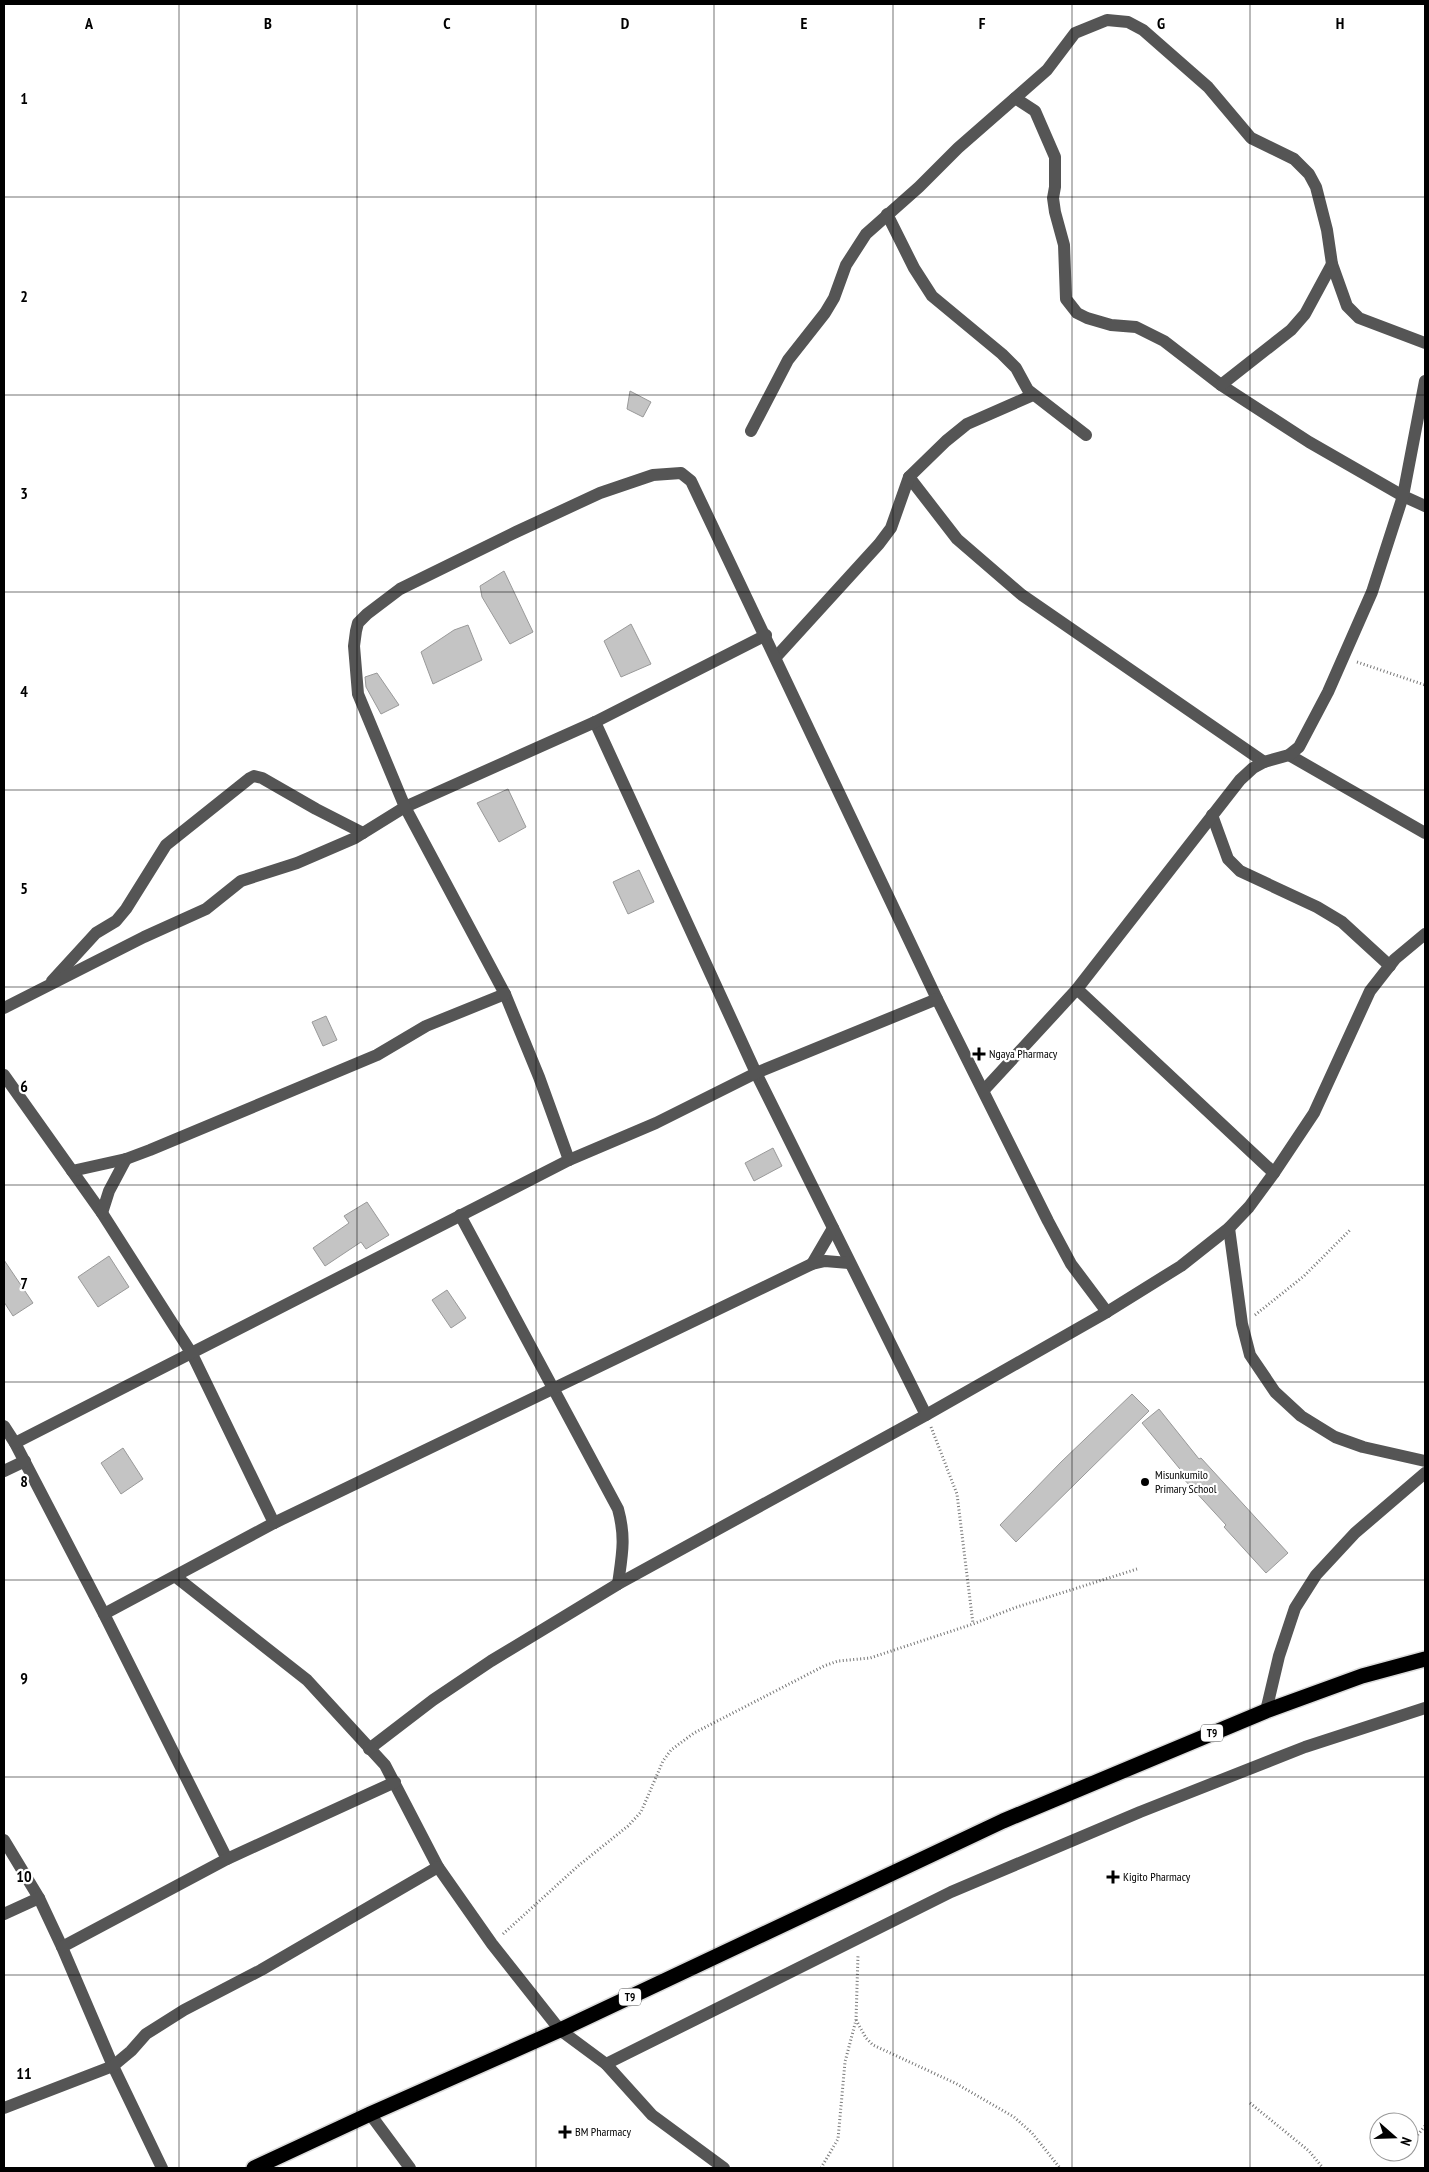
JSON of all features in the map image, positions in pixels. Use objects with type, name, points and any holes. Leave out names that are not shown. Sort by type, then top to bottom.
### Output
[{"type":"highway","name":"T9","points":[[254,2168],[370,2114],[560,2030],[1003,1820],[1266,1710],[1362,1676],[1425,1659]]},
{"type":"street","points":[[751,431],[788,360],[825,313],[834,298],[846,265],[866,234],[1047,70],[1075,33],[1107,20],[1136,25],[1208,86],[1252,138],[1294,159],[1309,174],[1316,187],[1327,230],[1332,264],[1352,313],[1359,318],[1425,343]]},
{"type":"street","points":[[1015,98],[1035,111],[1055,157],[1054,205],[1064,245],[1066,299],[1077,313],[1111,325],[1136,327],[1164,341],[1221,385],[1309,442],[1403,496],[1425,506]]},
{"type":"street","points":[[887,214],[914,268],[932,296],[1002,354],[1016,368],[1028,390],[1086,435]]},
{"type":"street","points":[[1221,385],[1291,330],[1305,314],[1332,264]]},
{"type":"street","points":[[984,1090],[1077,989],[1240,780],[1253,768],[1264,762],[1289,755],[1306,738],[1344,658],[1372,592],[1403,496],[1425,381]]},
{"type":"street","points":[[776,657],[810,622],[891,528],[909,477],[946,441],[967,424],[1034,395]]},
{"type":"street","points":[[570,1160],[505,994],[405,808],[358,694],[354,646],[358,623],[400,589],[600,493],[653,475],[681,473],[691,481],[938,999],[1071,1264],[1107,1312]]},
{"type":"street","points":[[909,477],[957,539],[1022,596],[1264,762]]},
{"type":"street","points":[[4,1008],[144,937],[206,909],[246,879],[297,862],[363,832],[405,808],[595,722],[766,635]]},
{"type":"street","points":[[595,722],[756,1073],[926,1415]]},
{"type":"street","points":[[1289,755],[1425,834]]},
{"type":"street","points":[[47,986],[96,933],[116,920],[126,909],[166,845],[254,776],[262,778],[316,809],[363,832]]},
{"type":"street","points":[[1212,815],[1228,859],[1240,871],[1317,907],[1342,922],[1390,966]]},
{"type":"street","points":[[369,1749],[433,1700],[491,1661],[618,1584],[926,1415],[1107,1312],[1181,1266],[1229,1228],[1249,1207],[1274,1173],[1314,1113],[1370,992],[1390,966],[1425,934]]},
{"type":"street","points":[[1077,989],[1274,1173]]},
{"type":"street","points":[[72,1170],[126,1159],[377,1055],[426,1026],[505,994]]},
{"type":"street","points":[[15,1443],[570,1160],[656,1122],[756,1073],[938,999]]},
{"type":"street","points":[[4,1075],[102,1213],[192,1354],[274,1523]]},
{"type":"street","points":[[102,1213],[109,1191],[126,1159]]},
{"type":"street","points":[[460,1215],[618,1509],[624,1541],[618,1584]]},
{"type":"street","points":[[812,1264],[833,1228]]},
{"type":"street","points":[[1229,1228],[1242,1324],[1250,1356],[1275,1392],[1301,1416],[1335,1437],[1363,1447],[1425,1461]]},
{"type":"street","points":[[104,1614],[274,1523],[812,1264],[825,1261],[849,1263]]},
{"type":"street","points":[[4,1426],[15,1443],[104,1614],[227,1859]]},
{"type":"street","points":[[4,1471],[24,1461]]},
{"type":"street","points":[[1266,1710],[1279,1656],[1295,1608],[1316,1576],[1355,1533],[1425,1473]]},
{"type":"street","points":[[176,1577],[307,1680],[385,1765],[438,1867],[492,1944],[560,2030],[606,2064],[652,2115],[724,2168]]},
{"type":"street","points":[[606,2064],[951,1892],[1140,1812],[1305,1747],[1425,1708]]},
{"type":"street","points":[[62,1947],[227,1859],[395,1782]]},
{"type":"street","points":[[4,1840],[39,1898],[113,2066],[162,2168]]},
{"type":"street","points":[[4,2108],[113,2066],[146,2034],[184,2010],[261,1970],[438,1867]]},
{"type":"street","points":[[4,1914],[39,1898]]},
{"type":"street","points":[[370,2114],[410,2168]]},
{"type":"path","points":[[1344,658],[1425,685]]},
{"type":"path","points":[[1242,1324],[1304,1276],[1352,1229]]},
{"type":"path","points":[[926,1415],[957,1494],[974,1624]]},
{"type":"path","points":[[492,1944],[578,1866],[628,1826],[641,1812],[663,1761],[671,1750],[694,1733],[824,1666],[838,1661],[870,1658],[974,1624],[1014,1608],[1137,1569]]},
{"type":"path","points":[[821,2168],[838,2139],[846,2062],[856,2020],[857,1963],[860,1937]]},
{"type":"path","points":[[856,2020],[866,2038],[873,2045],[956,2083],[1014,2117],[1032,2133],[1060,2168]]},
{"type":"path","points":[[1250,2103],[1308,2151],[1323,2168]]},
{"type":"building","points":[[630,391],[651,402],[643,417],[627,409]]},
{"type":"building","points":[[504,571],[533,632],[510,644],[482,597],[480,586]]},
{"type":"building","points":[[631,624],[651,664],[621,677],[604,641]]},
{"type":"building","points":[[468,625],[482,660],[433,684],[421,652],[454,630]]},
{"type":"building","points":[[377,673],[399,705],[381,714],[366,687],[365,677]]},
{"type":"building","points":[[508,789],[526,827],[499,842],[477,803]]},
{"type":"building","points":[[639,870],[654,902],[628,914],[613,882]]},
{"type":"building","points":[[326,1016],[337,1040],[323,1046],[312,1022]]},
{"type":"building","points":[[773,1148],[782,1166],[754,1181],[745,1163]]},
{"type":"building","points":[[367,1202],[389,1235],[366,1249],[361,1242],[325,1266],[313,1248],[349,1223],[344,1216]]},
{"type":"building","points":[[109,1256],[129,1287],[98,1307],[78,1277]]},
{"type":"building","points":[[4,1260],[33,1303],[13,1316],[4,1302]]},
{"type":"building","points":[[447,1290],[466,1318],[451,1328],[432,1300]]},
{"type":"building","points":[[1132,1394],[1149,1411],[1016,1542],[1000,1525],[1061,1462]]},
{"type":"building","points":[[1159,1409],[1199,1459],[1201,1458],[1288,1553],[1266,1573],[1224,1527],[1226,1525],[1181,1476],[1184,1474],[1142,1423]]},
{"type":"building","points":[[123,1448],[143,1479],[121,1494],[101,1463]]},
{"type":"place","name":"Ngaya Pharmacy","points":[[979,1054]]},
{"type":"place","name":"Misunkumilo Primary School","points":[[1145,1482]]},
{"type":"place","name":"Kigito Pharmacy","points":[[1113,1877]]},
{"type":"place","name":"BM Pharmacy","points":[[565,2132]]}]
